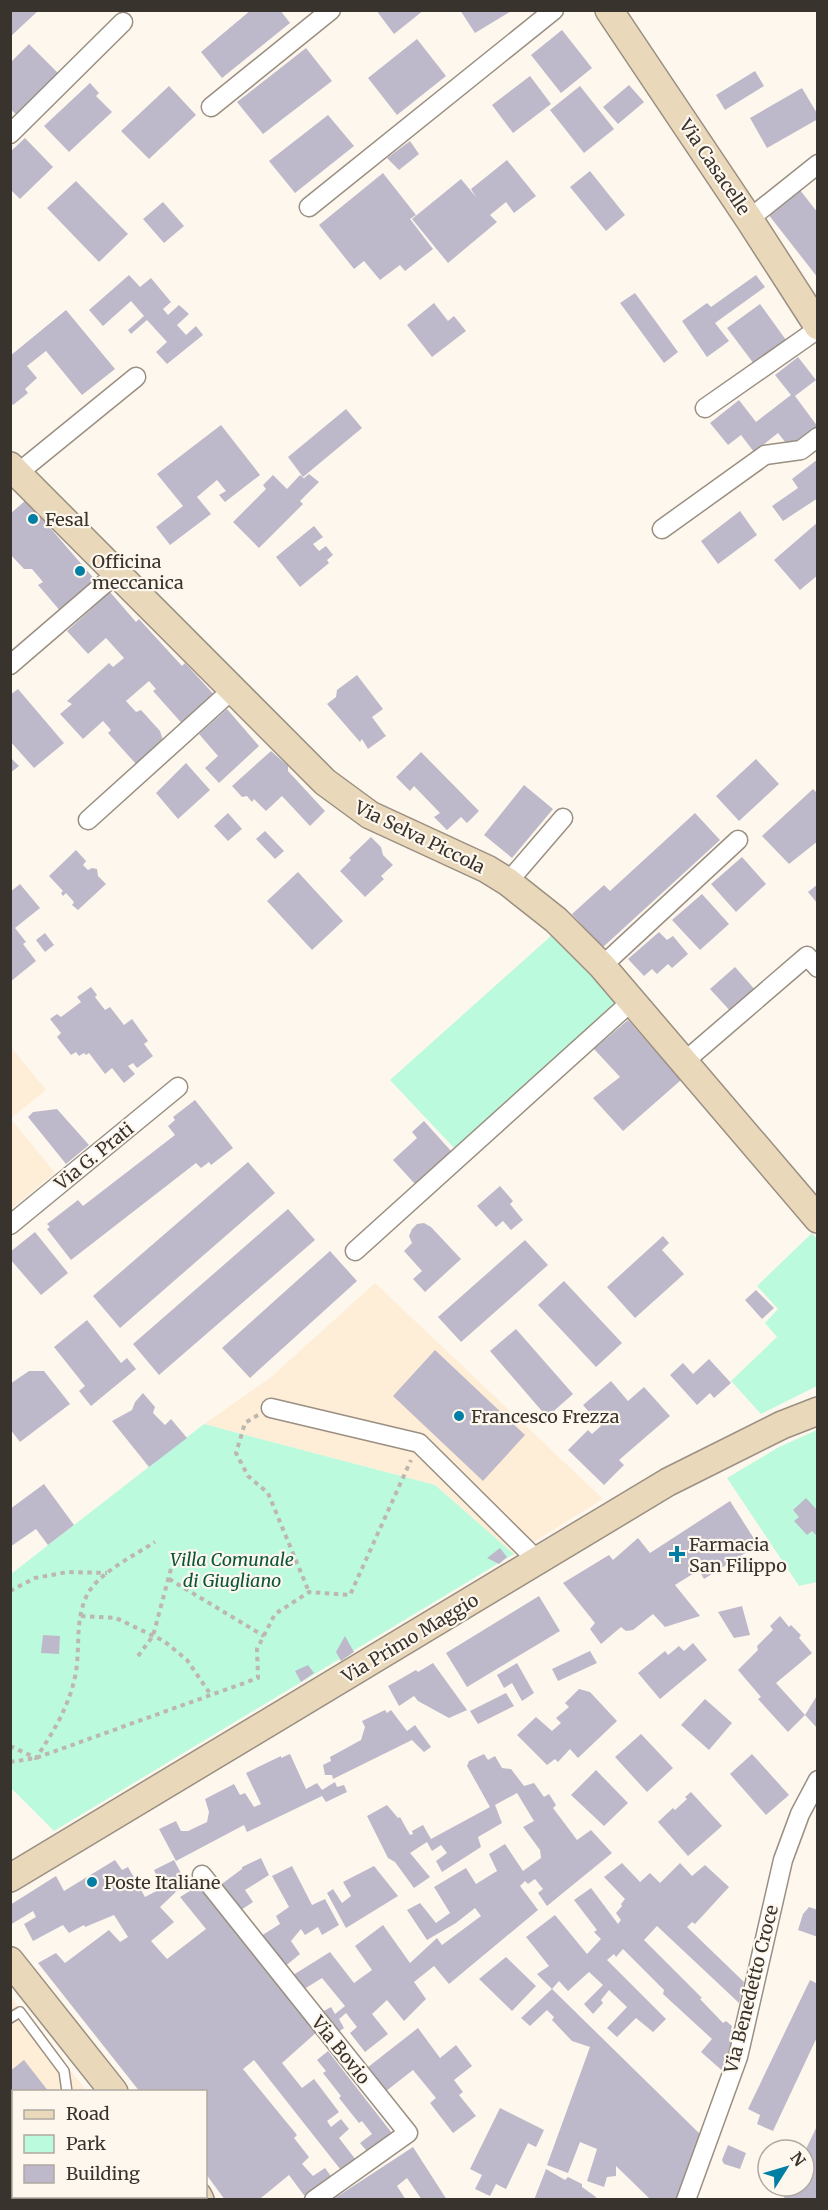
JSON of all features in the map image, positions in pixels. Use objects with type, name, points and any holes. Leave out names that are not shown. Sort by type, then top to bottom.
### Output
[{"type":"street","points":[[211,107],[331,10]]},
{"type":"street","points":[[309,207],[554,10]]},
{"type":"street","name":"Via Casacelle","points":[[609,10],[817,323]]},
{"type":"street","points":[[10,134],[123,22]]},
{"type":"street","points":[[749,219],[818,164]]},
{"type":"street","points":[[705,408],[817,323]]},
{"type":"street","points":[[14,470],[136,377]]},
{"type":"street","points":[[662,529],[765,455],[801,450],[818,437]]},
{"type":"street","name":"Via Selva Piccola","points":[[14,470],[307,766],[345,799],[370,815],[462,857],[508,882],[556,920],[602,966],[818,1219]]},
{"type":"street","points":[[10,666],[117,573]]},
{"type":"street","points":[[88,820],[232,690]]},
{"type":"street","points":[[508,882],[562,818]]},
{"type":"street","points":[[602,966],[738,840]]},
{"type":"street","points":[[685,1061],[807,956],[818,968]]},
{"type":"street","points":[[356,1251],[632,1001]]},
{"type":"street","name":"Via G. Prati","points":[[10,1225],[178,1087]]},
{"type":"street","points":[[270,1408],[419,1443],[538,1561]]},
{"type":"street","name":"Via Primo Maggio","points":[[10,1878],[668,1482],[782,1425],[818,1411]]},
{"type":"street","name":"Via Benedetto Croce","points":[[686,2199],[738,2057],[783,1860],[800,1814],[818,1780]]},
{"type":"street","name":"Via Bovio","points":[[202,1875],[408,2133],[314,2199]]},
{"type":"street","points":[[10,1961],[69,2057],[113,2090]]},
{"type":"lane","points":[[10,2018],[20,2012],[69,2057],[64,2071],[67,2090]]},
{"type":"path","points":[[270,1408],[245,1422],[236,1453],[248,1476],[268,1493],[309,1592]]},
{"type":"path","points":[[10,1762],[36,1758],[258,1678],[257,1649],[274,1614],[309,1592],[350,1596],[419,1443]]},
{"type":"path","points":[[36,1758],[55,1730],[71,1696],[76,1669],[78,1629],[88,1594],[107,1573],[155,1542]]},
{"type":"path","points":[[138,1656],[153,1636],[172,1565]]},
{"type":"path","points":[[10,1591],[35,1578],[68,1572],[107,1573]]},
{"type":"path","points":[[169,1579],[264,1636]]},
{"type":"path","points":[[81,1616],[116,1618],[164,1641],[188,1660],[211,1695]]},
{"type":"path","points":[[10,1746],[36,1758]]},
{"type":"shaded area","points":[[10,1046],[46,1090],[11,1118],[10,1118]]},
{"type":"shaded area","points":[[11,1119],[55,1173],[10,1209]]},
{"type":"shaded area","points":[[375,1283],[603,1499],[514,1554],[435,1485],[204,1424],[270,1378]]},
{"type":"shaded area","points":[[10,1996],[86,2090],[12,2090],[11,2167]]},
{"type":"green space","points":[[552,935],[619,1005],[456,1150],[390,1080]]},
{"type":"green space","points":[[812,1233],[818,1240],[817,1386],[761,1414],[731,1381],[777,1337],[765,1323],[778,1309],[757,1286]]},
{"type":"green space","name":"Villa Comunale di Giugliano","points":[[204,1424],[435,1485],[514,1554],[54,1831],[11,1788],[11,1574]]},
{"type":"green space","points":[[817,1430],[817,1582],[799,1586],[727,1478],[779,1447]]},
{"type":"building","points":[[10,10],[39,10],[10,37]]},
{"type":"building","points":[[251,10],[280,10],[290,23],[222,78],[201,52]]},
{"type":"building","points":[[376,10],[424,10],[394,34]]},
{"type":"building","points":[[460,10],[513,10],[475,33]]},
{"type":"building","points":[[562,30],[592,68],[561,93],[531,55]]},
{"type":"building","points":[[417,39],[446,76],[397,115],[368,78]]},
{"type":"building","points":[[29,44],[60,75],[17,115],[10,109],[10,63]]},
{"type":"building","points":[[306,48],[332,81],[263,134],[237,102]]},
{"type":"building","points":[[755,71],[764,86],[725,110],[716,95]]},
{"type":"building","points":[[530,76],[551,104],[513,133],[492,105]]},
{"type":"building","points":[[90,83],[99,93],[96,96],[112,112],[69,152],[44,126]]},
{"type":"building","points":[[629,85],[644,102],[618,124],[603,107]]},
{"type":"building","points":[[169,86],[196,115],[149,159],[121,131]]},
{"type":"building","points":[[580,86],[614,129],[584,153],[550,110]]},
{"type":"building","points":[[802,88],[818,115],[818,119],[767,148],[750,118]]},
{"type":"building","points":[[328,115],[354,146],[295,193],[269,161]]},
{"type":"building","points":[[25,138],[53,167],[20,199],[10,189],[10,152]]},
{"type":"building","points":[[410,141],[419,154],[399,170],[387,158]]},
{"type":"building","points":[[507,160],[536,196],[514,213],[506,202],[490,215],[497,222],[448,263],[412,219],[461,179],[476,197],[471,189]]},
{"type":"building","points":[[590,171],[625,215],[606,231],[570,187]]},
{"type":"building","points":[[383,173],[416,215],[410,219],[433,249],[405,271],[400,265],[380,280],[364,261],[354,269],[319,225]]},
{"type":"building","points":[[76,181],[128,234],[99,262],[47,208]]},
{"type":"building","points":[[800,190],[818,213],[818,278],[768,214]]},
{"type":"building","points":[[163,202],[184,226],[164,243],[143,219]]},
{"type":"building","points":[[129,275],[140,287],[151,278],[171,302],[163,309],[168,315],[179,305],[189,314],[177,325],[186,335],[196,326],[203,335],[167,364],[156,352],[167,342],[147,320],[131,334],[128,330],[144,316],[131,301],[103,326],[89,310]]},
{"type":"building","points":[[756,275],[765,287],[715,323],[729,341],[707,357],[682,321],[707,303],[711,307]]},
{"type":"building","points":[[635,293],[678,352],[664,363],[620,303]]},
{"type":"building","points":[[434,303],[448,321],[454,316],[466,331],[432,357],[407,325]]},
{"type":"building","points":[[760,304],[786,340],[754,364],[727,328]]},
{"type":"building","points":[[66,310],[115,369],[82,395],[46,351],[27,366],[37,378],[25,389],[28,393],[13,405],[10,402],[10,356]]},
{"type":"building","points":[[798,357],[816,380],[795,396],[818,427],[790,448],[778,433],[754,452],[741,435],[728,445],[710,423],[739,400],[756,422],[791,395],[775,375]]},
{"type":"building","points":[[346,409],[362,428],[303,477],[288,457]]},
{"type":"building","points":[[221,425],[260,475],[225,502],[219,495],[226,491],[217,480],[197,497],[211,514],[170,545],[156,527],[183,506],[157,474]]},
{"type":"building","points":[[818,459],[818,498],[783,521],[772,506],[798,488],[792,479]]},
{"type":"building","points":[[309,474],[319,482],[300,501],[303,504],[259,548],[233,522],[266,489],[263,485],[273,475],[287,489],[300,475],[306,480],[304,478]]},
{"type":"building","points":[[26,500],[97,582],[62,613],[38,585],[43,582],[32,569],[24,569],[10,554],[10,514]]},
{"type":"building","points":[[740,511],[757,535],[718,564],[701,541]]},
{"type":"building","points":[[818,522],[818,575],[800,590],[774,560]]},
{"type":"building","points":[[314,526],[323,537],[313,544],[319,551],[326,546],[333,555],[327,560],[329,563],[300,587],[276,557]]},
{"type":"building","points":[[110,592],[136,622],[139,619],[182,666],[185,663],[218,699],[186,728],[153,691],[156,689],[149,681],[126,701],[136,712],[141,710],[160,731],[163,740],[136,764],[108,733],[111,730],[103,721],[83,739],[60,714],[72,704],[67,701],[109,663],[113,667],[124,658],[106,638],[88,654],[67,631]]},
{"type":"building","points":[[357,675],[383,709],[372,717],[386,736],[368,749],[362,739],[360,742],[327,704],[336,697],[337,690]]},
{"type":"building","points":[[18,689],[64,743],[34,768],[10,741],[10,695]]},
{"type":"building","points":[[227,709],[259,746],[219,783],[205,768],[218,756],[199,734]]},
{"type":"building","points":[[271,751],[288,766],[288,771],[325,811],[310,826],[282,796],[266,811],[254,799],[252,802],[247,796],[242,797],[232,786]]},
{"type":"building","points":[[421,752],[479,811],[467,823],[461,817],[447,830],[434,817],[440,813],[414,786],[410,791],[396,777]]},
{"type":"building","points":[[10,757],[19,766],[10,773]]},
{"type":"building","points":[[756,759],[779,784],[739,821],[716,796]]},
{"type":"building","points":[[186,763],[210,790],[178,819],[156,793]]},
{"type":"building","points":[[524,785],[553,809],[512,858],[484,835]]},
{"type":"building","points":[[813,789],[818,794],[818,841],[789,864],[762,836]]},
{"type":"building","points":[[228,813],[242,829],[228,841],[214,826]]},
{"type":"building","points":[[695,813],[720,840],[602,948],[572,914],[604,885],[610,891]]},
{"type":"building","points":[[265,831],[284,851],[275,859],[256,839]]},
{"type":"building","points":[[371,837],[393,865],[381,876],[384,879],[365,897],[340,871],[351,860],[349,858]]},
{"type":"building","points":[[76,850],[86,861],[83,865],[88,870],[97,869],[98,876],[106,884],[78,910],[72,905],[74,902],[66,893],[63,896],[61,893],[63,891],[49,876]]},
{"type":"building","points":[[742,857],[766,884],[736,912],[711,884]]},
{"type":"building","points":[[298,872],[343,921],[312,950],[267,901]]},
{"type":"building","points":[[20,884],[40,908],[15,928],[26,942],[23,944],[36,961],[10,982],[10,892]]},
{"type":"building","points":[[818,884],[818,904],[808,892]]},
{"type":"building","points":[[702,894],[729,924],[700,950],[672,920]]},
{"type":"building","points":[[659,932],[667,940],[673,936],[688,954],[672,968],[668,964],[657,974],[652,969],[644,976],[628,959]]},
{"type":"building","points":[[45,933],[54,945],[45,952],[36,940]]},
{"type":"building","points":[[735,967],[757,992],[732,1013],[710,989]]},
{"type":"building","points":[[91,987],[105,1010],[110,1007],[124,1025],[132,1019],[148,1041],[144,1044],[153,1056],[137,1068],[133,1063],[128,1066],[135,1074],[124,1083],[112,1068],[105,1074],[89,1053],[79,1056],[76,1052],[71,1055],[57,1037],[61,1033],[50,1019],[57,1014],[61,1017],[81,1002],[77,997]]},
{"type":"building","points":[[628,1020],[681,1080],[623,1131],[593,1098],[620,1077],[594,1049]]},
{"type":"building","points":[[195,1100],[233,1148],[211,1165],[209,1162],[201,1168],[196,1163],[71,1260],[47,1229],[50,1227],[47,1224],[78,1200],[83,1206],[175,1135],[168,1126],[175,1120],[173,1117]]},
{"type":"building","points":[[57,1109],[89,1145],[66,1164],[28,1117],[33,1112]]},
{"type":"building","points":[[424,1121],[451,1151],[415,1184],[393,1160],[417,1138],[412,1132]]},
{"type":"building","points":[[248,1162],[275,1193],[120,1328],[93,1296]]},
{"type":"building","points":[[500,1186],[513,1201],[510,1204],[523,1220],[511,1230],[503,1221],[496,1227],[477,1206]]},
{"type":"building","points":[[288,1209],[315,1240],[159,1375],[133,1344]]},
{"type":"building","points":[[424,1223],[431,1227],[461,1259],[425,1292],[413,1279],[422,1271],[404,1251],[412,1243],[409,1236],[412,1229],[417,1224]]},
{"type":"building","points":[[35,1232],[68,1273],[41,1295],[10,1259],[10,1252]]},
{"type":"building","points":[[663,1236],[669,1243],[662,1250],[684,1274],[635,1318],[607,1287]]},
{"type":"building","points":[[525,1240],[548,1265],[461,1342],[438,1317]]},
{"type":"building","points":[[330,1251],[357,1281],[250,1378],[222,1348]]},
{"type":"building","points":[[564,1281],[622,1343],[596,1367],[538,1305]]},
{"type":"building","points":[[756,1290],[774,1308],[762,1319],[745,1300]]},
{"type":"building","points":[[87,1320],[121,1363],[127,1358],[136,1369],[91,1406],[79,1391],[85,1386],[54,1347]]},
{"type":"building","points":[[516,1329],[573,1394],[547,1417],[490,1351]]},
{"type":"building","name":"Francesco Frezza","points":[[435,1350],[525,1435],[483,1481],[393,1396]]},
{"type":"building","points":[[709,1359],[731,1383],[714,1398],[710,1393],[697,1405],[670,1375],[683,1363],[693,1374]]},
{"type":"building","points":[[29,1371],[44,1371],[70,1404],[20,1442],[10,1429],[10,1384]]},
{"type":"building","points":[[611,1381],[628,1401],[644,1387],[670,1416],[619,1460],[624,1465],[604,1485],[568,1450],[588,1430],[592,1434],[601,1426],[583,1405]]},
{"type":"building","points":[[143,1393],[155,1407],[153,1413],[165,1425],[171,1419],[187,1438],[149,1467],[112,1421],[132,1410],[135,1402]]},
{"type":"building","points":[[44,1484],[74,1525],[48,1545],[36,1529],[10,1547],[10,1509]]},
{"type":"building","points":[[806,1498],[818,1511],[818,1537],[812,1531],[807,1535],[794,1521],[799,1517],[793,1510]]},
{"type":"building","points":[[730,1501],[758,1545],[704,1579],[699,1570],[675,1585],[700,1616],[665,1627],[653,1614],[633,1630],[626,1631],[621,1627],[601,1644],[590,1629],[595,1623],[563,1583],[609,1555],[613,1560],[638,1538],[650,1553]]},
{"type":"building","points":[[500,1548],[507,1557],[499,1564],[487,1558]]},
{"type":"building","points":[[539,1596],[560,1631],[467,1687],[446,1653]]},
{"type":"building","points":[[742,1606],[750,1635],[734,1638],[718,1612]]},
{"type":"building","points":[[780,1616],[789,1627],[791,1625],[801,1635],[799,1638],[812,1653],[776,1683],[805,1715],[788,1732],[758,1699],[761,1697],[738,1670],[758,1650],[757,1646],[773,1630],[770,1626]]},
{"type":"building","points":[[43,1635],[60,1636],[59,1654],[41,1653]]},
{"type":"building","points":[[345,1636],[354,1652],[341,1661],[336,1652]]},
{"type":"building","points":[[693,1643],[707,1660],[660,1699],[638,1673],[665,1651],[668,1655],[679,1646],[684,1651]]},
{"type":"building","points":[[590,1651],[597,1663],[558,1681],[552,1669]]},
{"type":"building","points":[[433,1663],[467,1710],[449,1718],[418,1701],[414,1696],[399,1706],[388,1686]]},
{"type":"building","points":[[517,1663],[534,1693],[522,1701],[512,1683],[504,1688],[497,1675]]},
{"type":"building","points":[[308,1665],[314,1673],[301,1682],[295,1671]]},
{"type":"building","points":[[579,1689],[590,1692],[617,1721],[578,1758],[570,1749],[558,1762],[555,1759],[547,1765],[517,1735],[536,1717],[552,1731],[561,1723],[556,1718],[569,1707],[565,1703]]},
{"type":"building","points":[[506,1693],[514,1706],[478,1724],[470,1711]]},
{"type":"building","points":[[818,1694],[818,1729],[805,1715]]},
{"type":"building","points":[[705,1699],[732,1723],[709,1750],[681,1725]]},
{"type":"building","points":[[385,1710],[387,1713],[391,1710],[407,1731],[415,1725],[431,1747],[424,1752],[412,1740],[333,1779],[332,1775],[325,1775],[323,1765],[331,1761],[330,1757],[361,1740],[365,1727],[362,1721]]},
{"type":"building","points":[[641,1734],[673,1768],[647,1792],[615,1757]]},
{"type":"building","points":[[290,1754],[306,1789],[317,1783],[322,1790],[335,1782],[337,1787],[344,1785],[347,1792],[326,1802],[322,1796],[247,1832],[244,1825],[176,1861],[159,1829],[176,1821],[181,1831],[188,1831],[207,1822],[209,1812],[205,1799],[234,1784],[240,1795],[245,1793],[254,1807],[261,1804],[246,1773]]},
{"type":"building","points":[[484,1754],[488,1760],[495,1756],[502,1768],[511,1769],[524,1786],[534,1783],[544,1797],[549,1794],[556,1805],[553,1808],[577,1840],[591,1830],[612,1853],[547,1906],[538,1893],[543,1889],[535,1879],[528,1884],[525,1881],[520,1886],[538,1910],[449,1984],[434,1966],[414,1982],[426,1999],[404,2021],[387,2000],[372,2014],[388,2034],[365,2052],[350,2033],[357,2027],[346,2013],[339,2019],[344,2028],[337,2033],[322,2012],[331,2007],[335,2014],[345,2006],[322,1978],[301,1991],[290,1977],[330,1952],[354,1983],[372,1970],[355,1946],[383,1925],[410,1963],[437,1938],[442,1945],[481,1916],[475,1908],[456,1923],[427,1940],[407,1910],[420,1903],[436,1923],[450,1913],[434,1887],[466,1868],[476,1884],[497,1871],[489,1854],[505,1844],[523,1871],[541,1858],[540,1850],[523,1827],[534,1821],[517,1793],[495,1805],[502,1823],[478,1837],[481,1847],[442,1872],[436,1861],[447,1853],[441,1845],[432,1851],[427,1842],[410,1853],[430,1877],[414,1888],[395,1862],[388,1858],[367,1816],[387,1805],[398,1818],[400,1817],[410,1835],[413,1834],[412,1831],[423,1825],[431,1839],[490,1807],[467,1766],[469,1761]]},
{"type":"building","points":[[752,1754],[789,1795],[766,1815],[730,1774]]},
{"type":"building","points":[[596,1770],[628,1803],[604,1826],[571,1795]]},
{"type":"building","points":[[691,1792],[722,1826],[688,1856],[658,1822],[673,1808],[675,1810]]},
{"type":"building","points":[[261,1858],[269,1875],[245,1890],[253,1902],[238,1912],[219,1886],[242,1867]]},
{"type":"building","points":[[115,1860],[122,1870],[128,1867],[145,1897],[162,1888],[154,1870],[174,1860],[183,1877],[177,1881],[181,1887],[160,1907],[174,1922],[151,1941],[167,1959],[206,1929],[180,1897],[201,1884],[318,2031],[282,2063],[302,2088],[314,2079],[339,2112],[327,2121],[331,2127],[341,2119],[349,2129],[339,2138],[359,2164],[344,2174],[254,2060],[243,2069],[297,2135],[294,2138],[309,2157],[302,2164],[313,2176],[325,2168],[333,2179],[306,2198],[289,2175],[261,2198],[262,2200],[225,2200],[207,2175],[207,2090],[138,2090],[38,1963],[56,1953],[65,1963],[109,1930],[120,1942],[128,1937],[114,1915],[85,1927],[84,1925],[69,1933],[63,1925],[33,1941],[24,1924],[36,1917],[33,1911],[10,1925],[10,1905],[56,1876],[64,1891]]},
{"type":"building","points":[[622,1863],[640,1882],[650,1873],[660,1883],[680,1863],[692,1876],[705,1865],[729,1887],[695,1924],[692,1922],[687,1927],[744,1982],[739,2003],[657,1926],[644,1940],[702,1998],[700,1999],[723,2023],[726,2021],[732,2026],[731,2030],[735,2032],[726,2074],[701,2052],[712,2039],[663,1994],[664,1990],[623,1949],[616,1957],[614,1954],[607,1960],[666,2019],[653,2032],[636,2018],[617,2037],[607,2028],[627,2007],[609,1990],[601,2000],[603,2003],[593,2014],[584,2004],[603,1985],[589,1972],[568,1991],[559,1981],[552,1989],[537,1974],[549,1966],[526,1937],[555,1915],[587,1954],[601,1939],[594,1932],[597,1930],[574,1900],[591,1888],[618,1924],[621,1920],[616,1913],[625,1899],[604,1877]]},
{"type":"building","points":[[292,1866],[312,1905],[325,1899],[339,1925],[322,1935],[318,1927],[305,1935],[301,1929],[291,1941],[300,1954],[283,1968],[261,1936],[280,1924],[276,1916],[289,1907],[272,1876]]},
{"type":"building","points":[[374,1866],[398,1896],[346,1928],[327,1893],[333,1889],[342,1903],[351,1896],[343,1882]]},
{"type":"building","points":[[809,1907],[818,1910],[818,1937],[798,1930],[803,1914]]},
{"type":"building","points":[[506,1957],[536,1986],[512,2011],[479,1979]]},
{"type":"building","points":[[810,1980],[818,1984],[818,2035],[773,2131],[757,2124],[760,2115],[748,2109]]},
{"type":"building","points":[[552,1989],[701,2135],[678,2200],[651,2200],[616,2166],[616,2176],[607,2177],[604,2187],[587,2181],[597,2149],[580,2142],[568,2173],[547,2165],[590,2047],[572,2041],[552,2020],[554,2017],[547,2010],[530,2026],[521,2018]]},
{"type":"building","points":[[418,2028],[440,2058],[456,2045],[472,2066],[454,2080],[463,2092],[459,2095],[476,2116],[453,2133],[430,2103],[436,2098],[413,2070],[381,2095],[363,2071]]},
{"type":"building","points":[[328,2051],[395,2137],[371,2156],[360,2143],[372,2134],[362,2121],[359,2123],[339,2098],[341,2096],[323,2073],[326,2071],[317,2060]]},
{"type":"building","points":[[24,2060],[47,2090],[12,2090],[12,2130],[10,2131],[10,2071]]},
{"type":"building","points":[[500,2108],[544,2130],[536,2147],[528,2143],[506,2189],[496,2184],[490,2196],[475,2189],[482,2175],[470,2169]]},
{"type":"building","points":[[818,2124],[818,2197],[816,2200],[783,2200],[784,2198],[816,2198],[816,2138],[811,2138]]},
{"type":"building","points":[[728,2145],[746,2153],[740,2169],[724,2164],[722,2160]]},
{"type":"building","points":[[413,2147],[447,2200],[422,2200],[407,2178],[397,2186],[406,2200],[332,2200]]},
{"type":"building","points":[[546,2169],[565,2180],[568,2177],[582,2184],[582,2187],[596,2197],[595,2200],[534,2200]]},
{"type":"building","points":[[117,2198],[169,2198],[170,2200],[117,2200]]},
{"type":"place","name":"Fesal","points":[[33,519]]},
{"type":"place","name":"Officina meccanica","points":[[80,571]]},
{"type":"place","name":"Francesco Frezza","points":[[459,1416]]},
{"type":"place","name":"Farmacia San Filippo","points":[[677,1554]]},
{"type":"place","name":"Poste Italiane","points":[[92,1882]]}]
